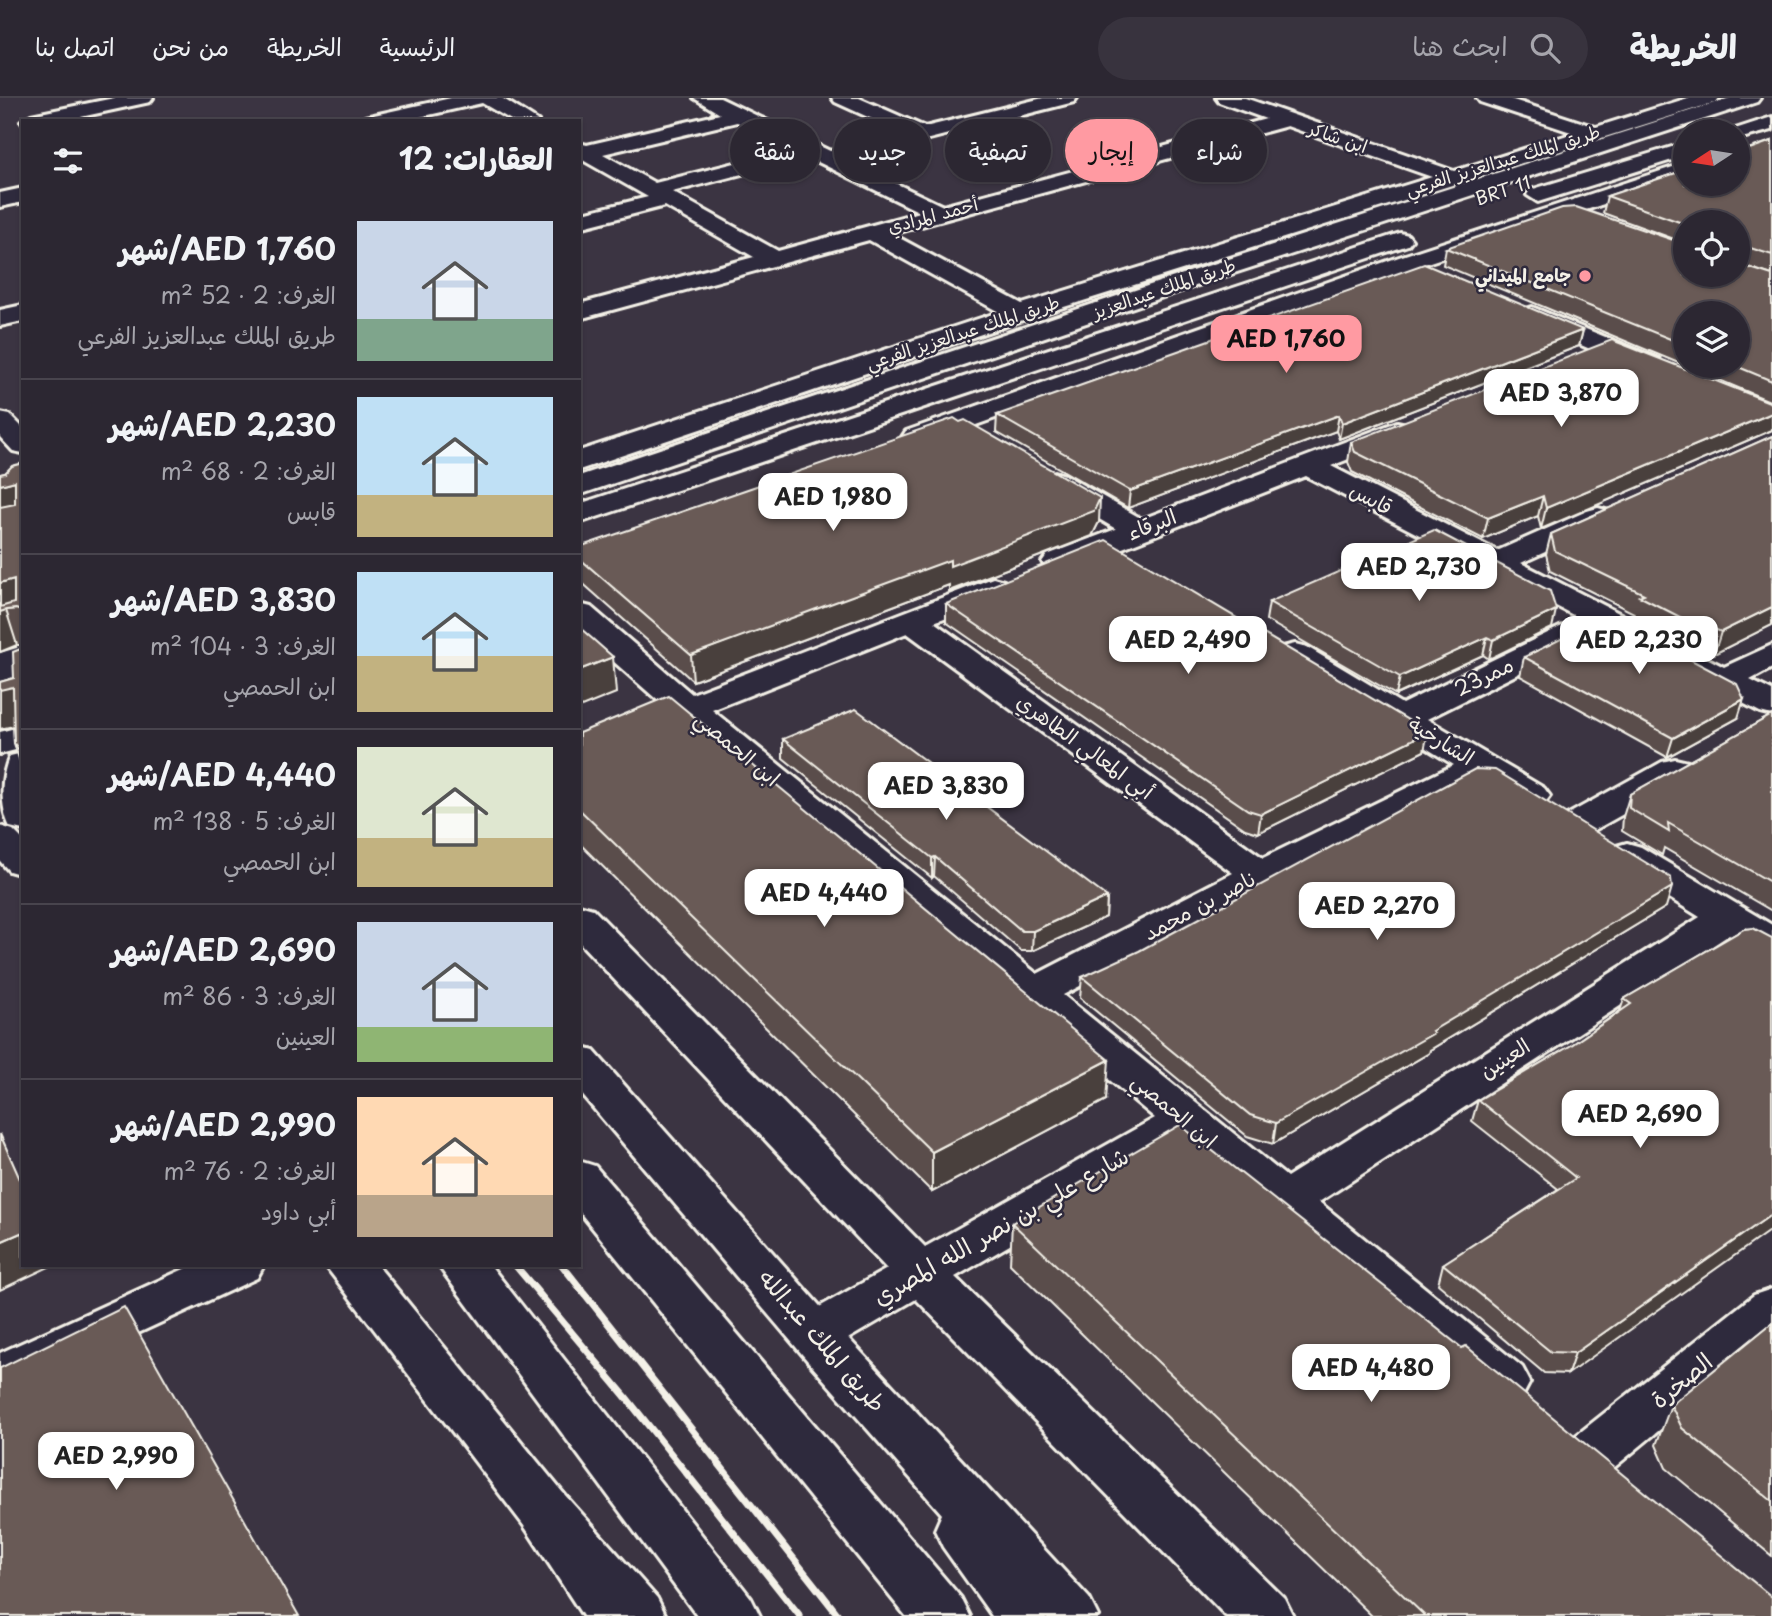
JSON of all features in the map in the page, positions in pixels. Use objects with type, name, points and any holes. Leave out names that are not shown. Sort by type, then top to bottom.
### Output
[{"type":"main road","points":[[41,119],[143,98]]},
{"type":"main road","points":[[381,119],[479,98]]},
{"type":"main road","points":[[488,98],[525,119]]},
{"type":"main road","points":[[704,98],[941,214]]},
{"type":"main road","points":[[842,98],[889,119]]},
{"type":"main road","points":[[931,132],[1067,98]]},
{"type":"main road","name":"ابن شاكر","points":[[1226,98],[1451,177]]},
{"type":"main road","points":[[1487,98],[1594,133]]},
{"type":"main road","name":"طريق الملك عبدالعزيز الفرعي","points":[[581,460],[1020,313],[1709,98]]},
{"type":"main road","name":"طريق الملك عبدالعزيز","points":[[581,485],[1216,271],[1750,98]]},
{"type":"main road","name":"BRT 11","points":[[1748,119],[1772,108]]},
{"type":"main road","points":[[582,151],[741,115]]},
{"type":"main road","points":[[1754,129],[1772,118]]},
{"type":"main road","name":"أحمد المرادي","points":[[581,311],[1286,120]]},
{"type":"main road","points":[[1750,149],[1772,142]]},
{"type":"main road","name":"BRT 11","points":[[1318,238],[1403,222],[1673,150]]},
{"type":"main road","points":[[582,151],[775,259]]},
{"type":"main road","points":[[581,220],[660,195],[834,151]]},
{"type":"main road","name":"طريق الملك عبدالعزيز","points":[[581,513],[1470,216],[1673,151]]},
{"type":"main road","points":[[891,446],[1407,262],[1615,193],[1673,155]]},
{"type":"main road","points":[[0,200],[21,195]]},
{"type":"main road","points":[[1564,210],[1601,223]]},
{"type":"main road","points":[[873,233],[1020,313]]},
{"type":"main road","points":[[1407,262],[1444,278]]},
{"type":"main road","points":[[929,345],[983,335],[1175,275],[1216,271]]},
{"type":"main road","points":[[1507,304],[1671,373]]},
{"type":"main road","points":[[0,318],[21,313]]},
{"type":"main road","points":[[1570,362],[1607,347]]},
{"type":"main road","points":[[0,421],[21,443]]},
{"type":"main road","name":"البرقاء","points":[[581,749],[1027,574],[1129,545],[1307,465],[1420,421]]},
{"type":"main road","points":[[956,424],[990,443]]},
{"type":"main road","name":"قابس","points":[[1307,465],[1494,564],[1725,680],[1764,717]]},
{"type":"main road","points":[[1036,470],[1129,545]]},
{"type":"main road","points":[[1494,564],[1620,507]]},
{"type":"main road","name":"ابن الحمصي","points":[[581,616],[688,708],[1283,1202],[1579,1443]]},
{"type":"main road","name":"ممر23","points":[[1403,717],[1602,619]]},
{"type":"main road","name":"أبي المعالي الطاهري","points":[[911,621],[1260,874]]},
{"type":"main road","name":"الشارخية","points":[[1273,640],[1772,943]]},
{"type":"main road","points":[[0,648],[21,650]]},
{"type":"main road","points":[[1725,680],[1772,655]]},
{"type":"main road","points":[[0,673],[21,668]]},
{"type":"main road","points":[[0,702],[21,695]]},
{"type":"main road","points":[[0,743],[21,738]]},
{"type":"main road","points":[[1578,824],[1699,757]]},
{"type":"main road","name":"ناصر بن محمد","points":[[1033,993],[1260,874],[1481,766]]},
{"type":"main road","points":[[21,771],[15,792],[21,812]]},
{"type":"main road","points":[[0,838],[21,861]]},
{"type":"main road","name":"العينين","points":[[1283,1202],[1728,917]]},
{"type":"main road","points":[[581,920],[920,1273],[1264,1616]]},
{"type":"main road","name":"طريق الملك عبدالله","points":[[581,1064],[824,1343],[1069,1616]]},
{"type":"main road","name":"شارع علي بن نصر الله المصري","points":[[824,1343],[920,1273],[1186,1121]]},
{"type":"main road","points":[[581,1180],[941,1616]]},
{"type":"main road","points":[[0,1376],[236,1267]]},
{"type":"main road","points":[[351,1267],[544,1510],[637,1616]]},
{"type":"main road","points":[[464,1267],[731,1616]]},
{"type":"main road","name":"الصخرة","points":[[1579,1443],[1772,1309]]},
{"type":"main road","points":[[824,1343],[1026,1616]]},
{"type":"main road","points":[[544,1510],[615,1616]]},
{"type":"building","points":[[1772,141],[1772,255],[1750,248],[1750,210],[1673,210],[1673,220],[1607,196],[1673,174],[1673,196],[1750,196],[1750,149]]},
{"type":"building","points":[[1576,207],[1673,240],[1673,287],[1750,287],[1750,268],[1772,275],[1772,381],[1750,372],[1750,301],[1673,301],[1673,340],[1446,248],[1562,208]]},
{"type":"building","points":[[1424,264],[1583,330],[1342,423],[1339,415],[1130,491],[997,415]]},
{"type":"building","points":[[1612,340],[1673,364],[1673,378],[1709,378],[1772,403],[1772,413],[1546,508],[1543,496],[1488,518],[1355,452],[1351,442]]},
{"type":"building","points":[[954,418],[960,422],[965,420],[1100,498],[1094,511],[950,566],[950,560],[691,655],[581,560],[581,546]]},
{"type":"building","points":[[1772,436],[1772,607],[1721,632],[1712,628],[1715,635],[1639,596],[1644,594],[1555,551],[1551,534]]},
{"type":"building","points":[[21,464],[21,611],[16,609],[0,612],[0,607],[14,603],[14,579],[0,583],[0,507],[15,504],[15,481],[0,485],[0,474]]},
{"type":"building","points":[[1434,530],[1550,591],[1556,610],[1493,640],[1487,637],[1400,677],[1269,602]]},
{"type":"building","points":[[1106,540],[1428,732],[1261,814],[1248,810],[946,604]]},
{"type":"building","points":[[1608,616],[1737,684],[1744,699],[1673,738],[1524,657]]},
{"type":"building","points":[[581,629],[613,657],[581,669]]},
{"type":"building","points":[[21,649],[21,753],[14,743],[13,687],[0,690],[0,682],[14,678],[13,652]]},
{"type":"building","points":[[669,696],[1109,1060],[932,1152],[581,811],[581,732]]},
{"type":"building","points":[[856,709],[1107,897],[1033,931],[1022,931],[935,857],[932,858],[783,739]]},
{"type":"building","points":[[1772,715],[1772,883],[1668,823],[1669,832],[1629,808],[1630,794]]},
{"type":"building","points":[[1475,769],[1495,770],[1671,878],[1672,887],[1432,1031],[1434,1033],[1276,1123],[1250,1115],[1082,977],[1139,951]]},
{"type":"building","points":[[1753,928],[1772,938],[1772,1214],[1575,1353],[1551,1352],[1443,1264],[1576,1178],[1478,1100],[1570,1046],[1631,1004],[1624,999],[1744,929]]},
{"type":"building","points":[[1180,1125],[1462,1348],[1466,1346],[1772,1597],[1772,1616],[1425,1616],[1012,1223]]},
{"type":"building","points":[[0,1134],[21,1181],[21,1233],[0,1242]]},
{"type":"building","points":[[124,1307],[299,1616],[0,1616],[0,1368]]},
{"type":"building","points":[[1772,1323],[1772,1501],[1682,1428],[1671,1405]]},
{"type":"railway","points":[[517,1267],[625,1396],[800,1616]]},
{"type":"railway","points":[[564,1267],[839,1616]]},
{"type":"place","name":"جامع الميداني","points":[[1585,276]]}]
